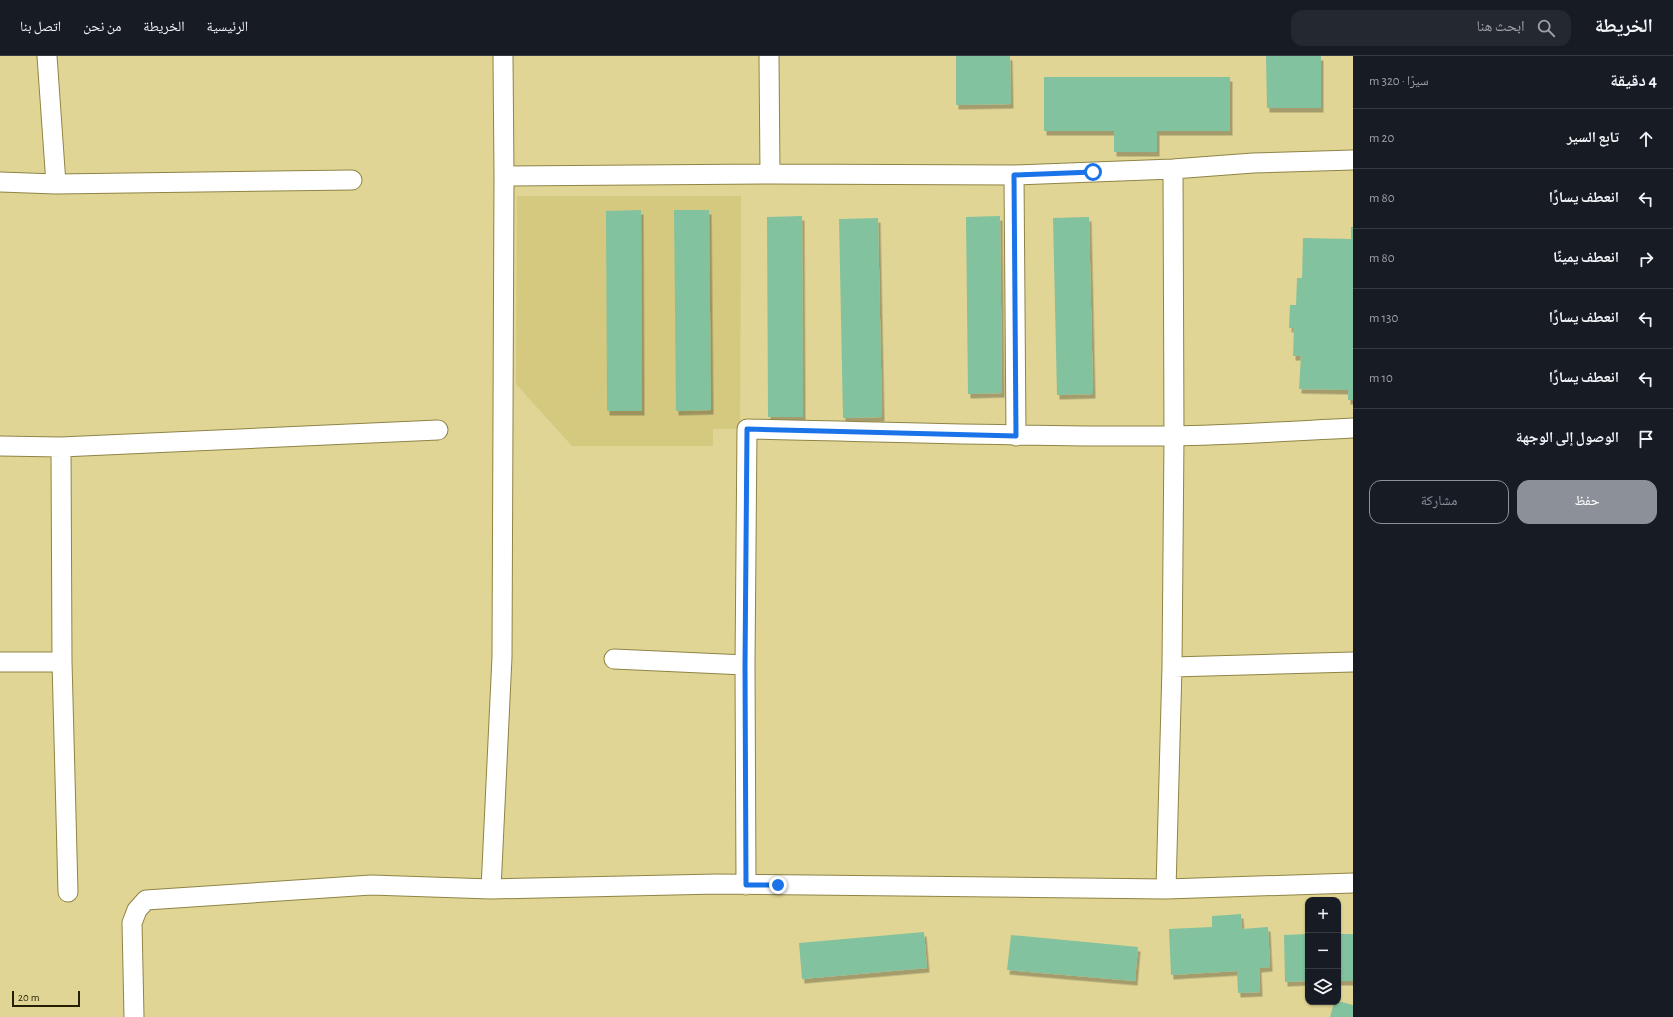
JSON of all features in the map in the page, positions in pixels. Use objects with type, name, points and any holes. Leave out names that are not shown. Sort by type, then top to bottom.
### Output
[{"type":"street","points":[[47,56],[56,184]]},
{"type":"street","points":[[491,889],[502,657],[503,56]]},
{"type":"street","points":[[769,56],[770,174]]},
{"type":"street","points":[[504,176],[770,174],[1014,175],[1173,169],[1253,163],[1353,160]]},
{"type":"street","points":[[1166,889],[1172,667],[1174,436],[1173,169]]},
{"type":"street","points":[[1014,175],[1016,436]]},
{"type":"street","points":[[0,182],[56,184],[352,180]]},
{"type":"street","points":[[746,885],[745,665],[747,429],[1016,436],[1174,436],[1255,434],[1353,428]]},
{"type":"street","points":[[0,446],[60,447],[438,430]]},
{"type":"street","points":[[60,447],[62,662],[68,892]]},
{"type":"street","points":[[614,659],[745,665]]},
{"type":"street","points":[[0,662],[62,662]]},
{"type":"street","points":[[1172,667],[1353,662]]},
{"type":"street","points":[[134,1017],[132,923],[137,910],[146,900],[371,885],[491,889],[710,884],[1166,889],[1353,883]]},
{"type":"shaded area","points":[[517,196],[741,196],[740,429],[713,429],[713,446],[572,446],[516,384]]},
{"type":"building","points":[[956,56],[1010,56],[1011,104],[956,105]]},
{"type":"building","points":[[1266,56],[1321,56],[1321,108],[1267,108]]},
{"type":"building","points":[[1044,77],[1230,77],[1230,131],[1157,131],[1157,152],[1114,152],[1114,131],[1044,131]]},
{"type":"building","points":[[641,210],[642,411],[607,411],[606,211]]},
{"type":"building","points":[[674,210],[709,210],[711,410],[676,411]]},
{"type":"building","points":[[802,216],[803,417],[768,417],[767,217]]},
{"type":"building","points":[[1000,216],[1002,393],[968,394],[966,217]]},
{"type":"building","points":[[1089,217],[1093,394],[1057,395],[1053,218]]},
{"type":"building","points":[[878,218],[882,417],[843,418],[839,219]]},
{"type":"building","points":[[1351,227],[1353,227],[1353,400],[1348,400],[1348,390],[1299,389],[1301,356],[1293,356],[1294,328],[1289,328],[1290,305],[1296,305],[1297,278],[1302,278],[1303,238],[1351,239]]},
{"type":"building","points":[[1241,914],[1242,929],[1268,927],[1270,967],[1259,968],[1260,992],[1238,993],[1237,971],[1171,975],[1169,929],[1212,927],[1212,916]]},
{"type":"building","points":[[924,932],[927,968],[802,979],[799,943]]},
{"type":"building","points":[[1305,934],[1305,981],[1285,982],[1284,935]]},
{"type":"building","points":[[1341,934],[1353,934],[1353,981],[1341,981]]},
{"type":"building","points":[[1011,935],[1138,947],[1135,981],[1007,970]]},
{"type":"building","points":[[1341,1002],[1353,1005],[1353,1017],[1330,1017],[1333,1005],[1341,1005]]},
{"type":"route","points":[[778,885],[746,885],[745,665],[747,429],[1016,436],[1014,175],[1093,172]]}]
